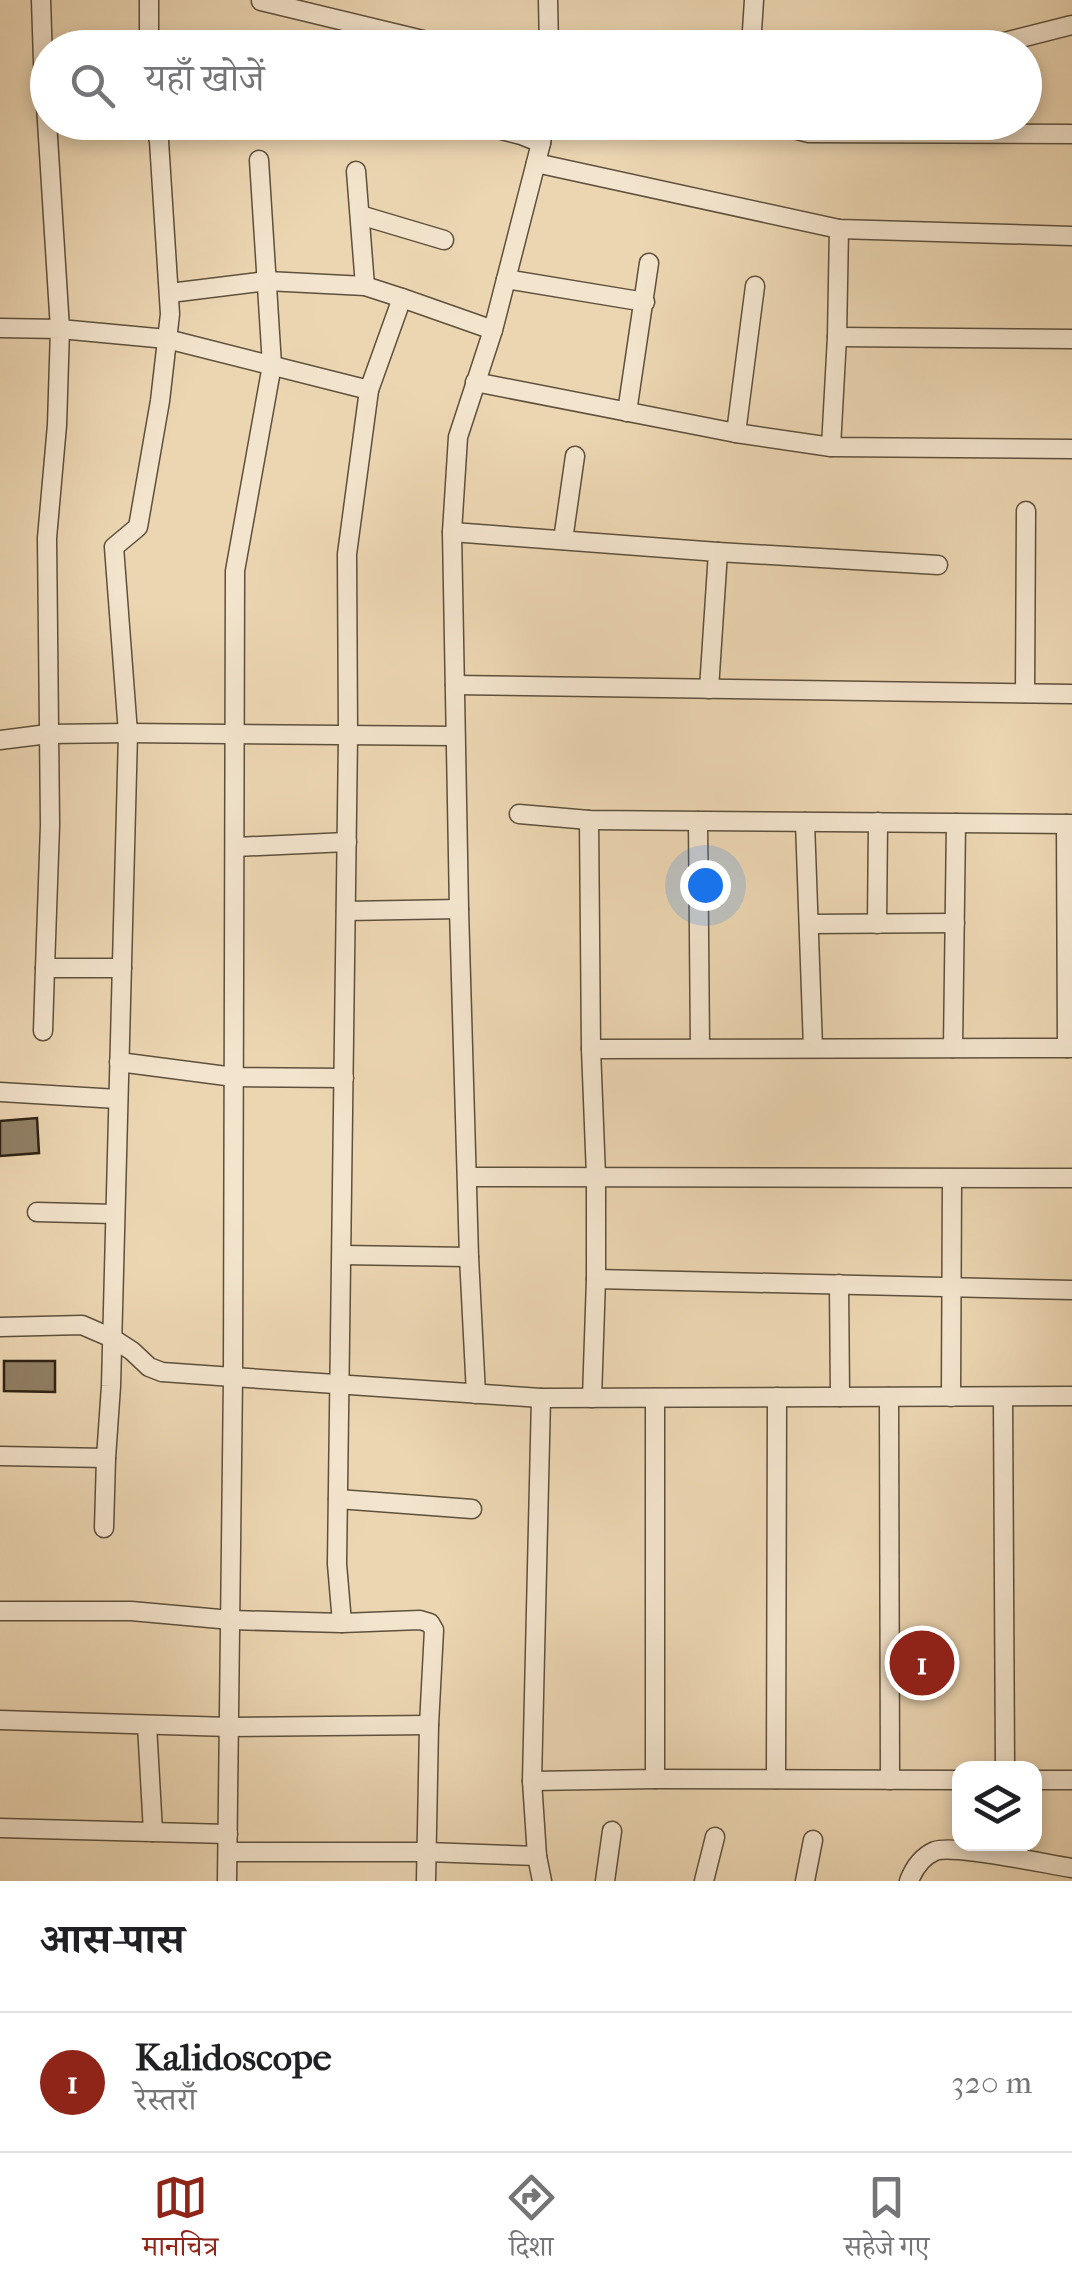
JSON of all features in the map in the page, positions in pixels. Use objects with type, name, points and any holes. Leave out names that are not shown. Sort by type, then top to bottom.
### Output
[{"type":"street","points":[[41,0],[43,30]]},
{"type":"street","points":[[149,0],[149,30]]},
{"type":"street","points":[[548,0],[549,30]]},
{"type":"street","points":[[752,30],[754,0]]},
{"type":"street","points":[[260,1],[381,30]]},
{"type":"street","points":[[1042,33],[1072,26]]},
{"type":"street","points":[[1042,134],[1072,134]]},
{"type":"street","points":[[42,1031],[50,825],[47,538],[60,329],[49,140]]},
{"type":"street","points":[[104,1528],[128,733],[114,546],[138,527],[167,338],[170,293],[158,140]]},
{"type":"street","points":[[534,140],[542,143]]},
{"type":"street","points":[[476,1394],[459,909],[452,532],[458,437],[493,330],[542,140]]},
{"type":"street","points":[[228,1881],[235,572],[272,365],[258,160]]},
{"type":"street","points":[[536,162],[839,229],[1072,236]]},
{"type":"street","points":[[356,172],[364,286]]},
{"type":"street","points":[[360,215],[444,240]]},
{"type":"street","points":[[831,446],[839,229]]},
{"type":"street","points":[[626,412],[649,264]]},
{"type":"street","points":[[506,279],[644,302]]},
{"type":"street","points":[[170,293],[268,281],[364,286],[493,330]]},
{"type":"street","points":[[736,433],[755,286]]},
{"type":"street","points":[[342,1624],[337,1564],[347,554],[368,390],[402,298]]},
{"type":"street","points":[[0,328],[167,338],[368,390]]},
{"type":"street","points":[[837,337],[1072,339]]},
{"type":"street","points":[[475,382],[736,433],[831,446],[1072,448]]},
{"type":"street","points":[[563,540],[576,456]]},
{"type":"street","points":[[1025,693],[1026,511]]},
{"type":"street","points":[[452,532],[938,565]]},
{"type":"street","points":[[709,688],[718,552]]},
{"type":"street","points":[[456,685],[1072,694]]},
{"type":"street","points":[[0,740],[48,734],[128,733],[455,736]]},
{"type":"street","points":[[520,814],[588,820],[1069,824],[1069,1048],[591,1048]]},
{"type":"street","points":[[588,820],[596,1176],[592,1398]]},
{"type":"street","points":[[698,820],[700,1048]]},
{"type":"street","points":[[805,822],[813,1048]]},
{"type":"street","points":[[877,924],[878,822]]},
{"type":"street","points":[[953,1048],[956,823]]},
{"type":"street","points":[[235,847],[347,842]]},
{"type":"street","points":[[346,911],[459,909]]},
{"type":"street","points":[[809,924],[955,924]]},
{"type":"street","points":[[45,968],[122,968]]},
{"type":"street","points":[[119,1062],[234,1077],[344,1078]]},
{"type":"street","points":[[0,1092],[118,1098]]},
{"type":"street","points":[[468,1177],[1072,1178]]},
{"type":"street","points":[[950,1397],[952,1179]]},
{"type":"street","points":[[37,1212],[116,1214]]},
{"type":"street","points":[[342,1255],[469,1256]]},
{"type":"street","points":[[596,1278],[1072,1290]]},
{"type":"street","points":[[839,1284],[840,1397]]},
{"type":"street","points":[[0,1327],[82,1326],[112,1338],[149,1367],[162,1372],[476,1394],[540,1398],[1072,1396]]},
{"type":"street","points":[[1003,1396],[1004,1761]]},
{"type":"street","points":[[776,1779],[778,1397]]},
{"type":"street","points":[[889,1397],[890,1780]]},
{"type":"street","points":[[540,1398],[532,1780],[542,1881]]},
{"type":"street","points":[[654,1779],[655,1398]]},
{"type":"street","points":[[0,1456],[106,1458]]},
{"type":"street","points":[[338,1499],[472,1510]]},
{"type":"street","points":[[0,1611],[130,1611],[231,1620],[430,1623],[434,1630],[426,1881]]},
{"type":"street","points":[[0,1720],[229,1728],[429,1726]]},
{"type":"street","points":[[148,1725],[153,1832]]},
{"type":"street","points":[[532,1780],[952,1780]]},
{"type":"street","points":[[1042,1780],[1072,1780]]},
{"type":"street","points":[[0,1828],[153,1832],[228,1843],[537,1856]]},
{"type":"street","points":[[605,1881],[612,1831]]},
{"type":"street","points":[[704,1881],[715,1837]]},
{"type":"street","points":[[805,1881],[813,1840]]},
{"type":"street","points":[[909,1881],[915,1866],[938,1850],[1072,1868]]},
{"type":"building","points":[[37,1118],[39,1153],[0,1156],[0,1121]]},
{"type":"building","points":[[4,1361],[55,1361],[55,1392],[4,1391]]},
{"type":"place","name":"Kalidoscope","points":[[922,1663]]}]
